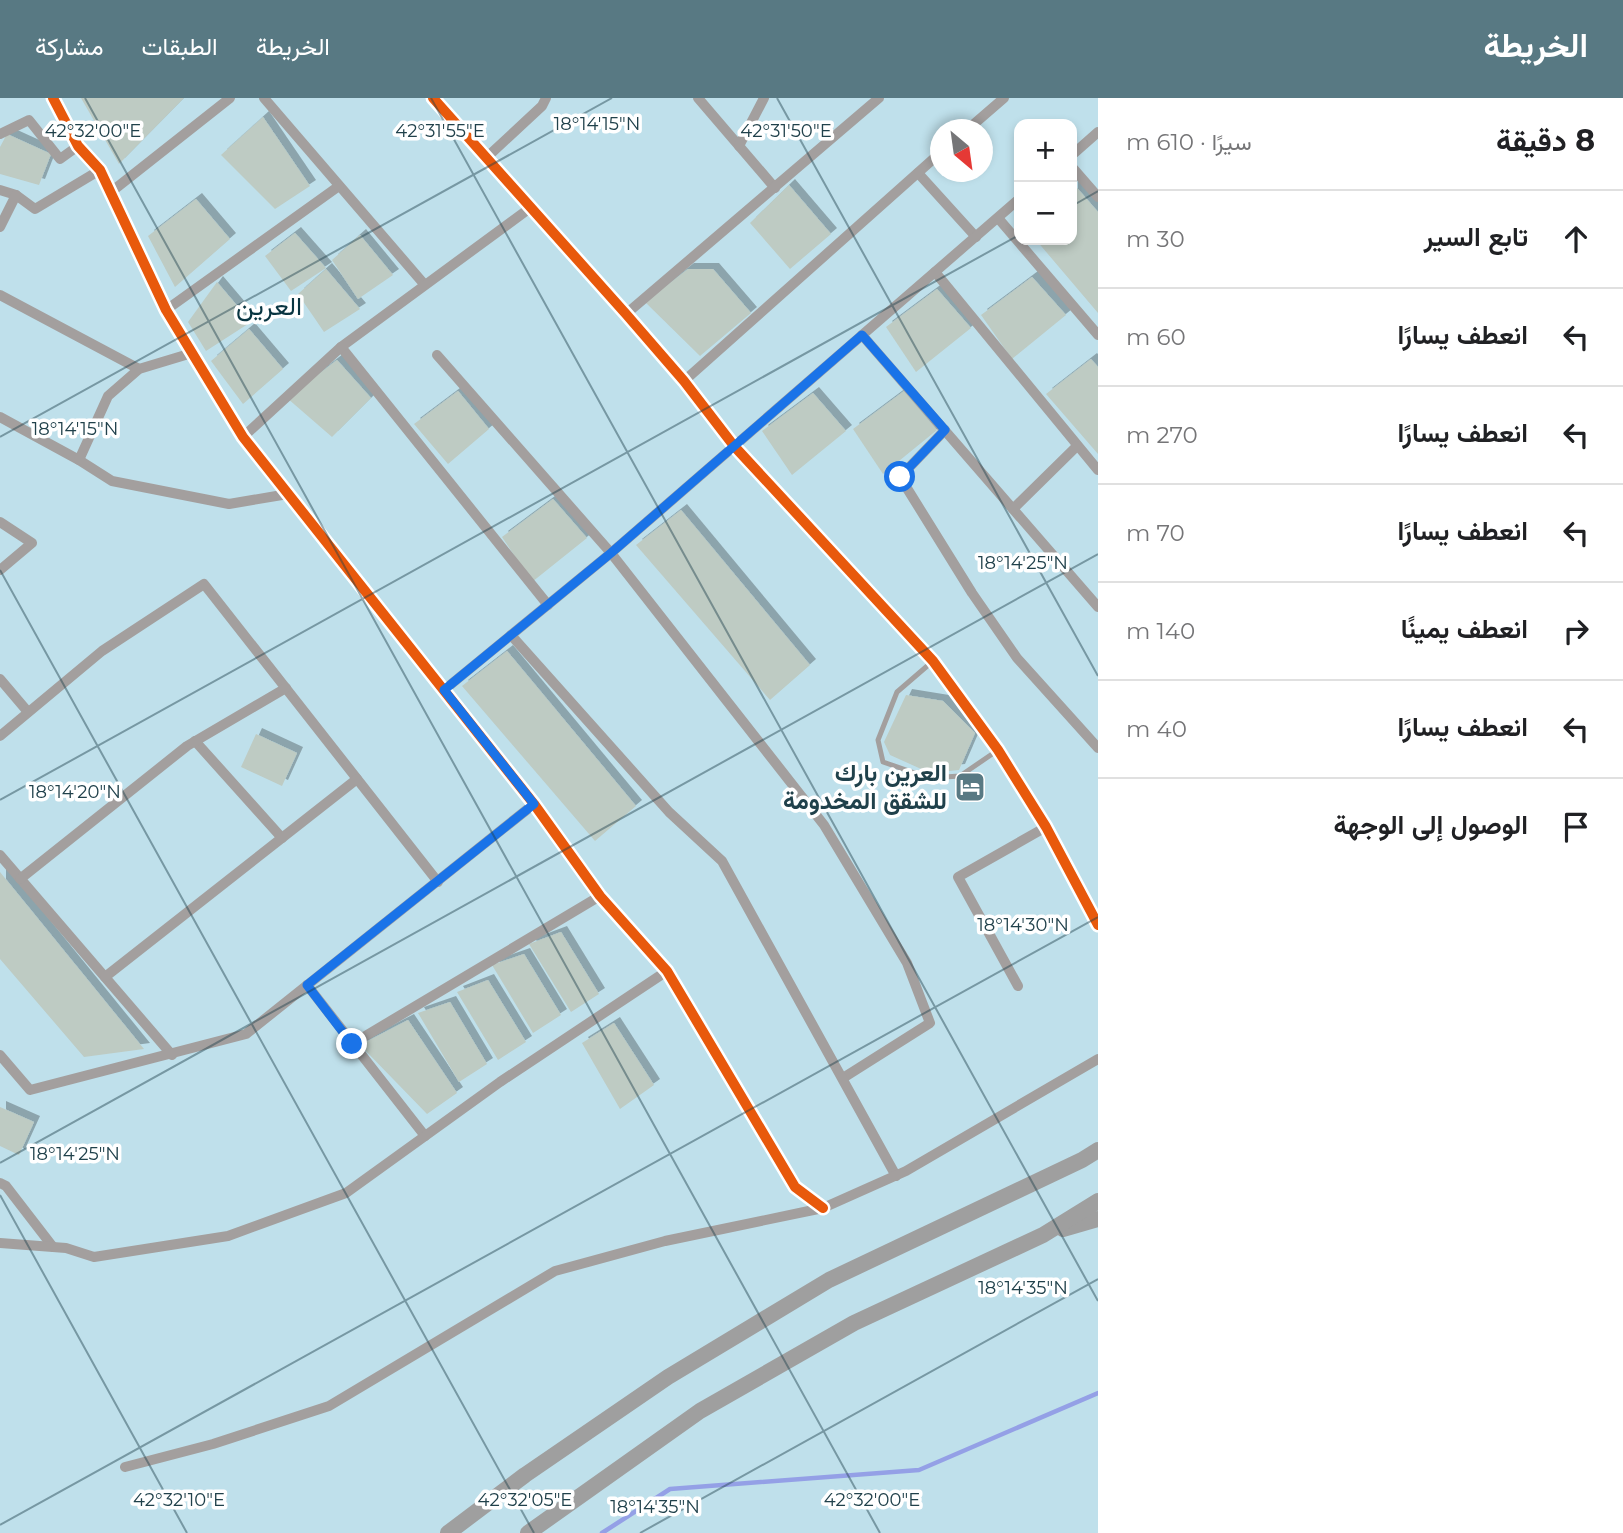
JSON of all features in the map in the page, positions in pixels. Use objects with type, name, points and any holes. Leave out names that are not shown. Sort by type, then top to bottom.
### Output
[{"type":"main road","points":[[448,1533],[525,1475],[668,1377],[829,1280],[1098,1150]]},
{"type":"main road","points":[[528,1533],[700,1411],[854,1323],[1043,1234],[1098,1201]]},
{"type":"main road","points":[[1043,1234],[1098,1219]]},
{"type":"street","points":[[53,98],[78,146],[100,170],[166,310],[243,437],[534,804],[600,896],[667,971],[795,1187],[823,1208]]},
{"type":"street","points":[[111,192],[230,98]]},
{"type":"street","points":[[264,98],[424,284]]},
{"type":"street","points":[[433,98],[684,381],[734,446],[933,661],[998,750],[1046,827],[1098,925]]},
{"type":"street","points":[[485,159],[542,106],[547,98]]},
{"type":"street","points":[[698,98],[775,188]]},
{"type":"street","points":[[739,146],[764,98]]},
{"type":"street","points":[[626,314],[879,98]]},
{"type":"street","points":[[980,119],[1004,98]]},
{"type":"street","points":[[0,134],[29,120],[60,159],[78,146]]},
{"type":"street","points":[[1077,151],[1098,132]]},
{"type":"street","points":[[684,381],[930,162]]},
{"type":"street","points":[[0,190],[16,195],[35,209],[100,170]]},
{"type":"street","points":[[918,173],[976,237]]},
{"type":"street","points":[[1077,173],[1098,197]]},
{"type":"street","points":[[166,310],[339,186]]},
{"type":"street","points":[[0,227],[16,195]]},
{"type":"street","points":[[444,690],[611,553],[1014,204]]},
{"type":"street","points":[[243,437],[341,347],[530,208]]},
{"type":"street","points":[[998,218],[1098,335]]},
{"type":"street","points":[[935,272],[1098,470]]},
{"type":"street","points":[[0,295],[139,369]]},
{"type":"street","points":[[862,335],[1098,607]]},
{"type":"street","points":[[341,347],[548,605]]},
{"type":"street","points":[[79,460],[108,396],[139,369],[192,353]]},
{"type":"street","points":[[437,355],[611,553],[824,825],[907,963],[930,1023],[843,1078]]},
{"type":"street","points":[[0,417],[112,481],[229,503],[288,494]]},
{"type":"street","points":[[945,430],[900,477],[972,593],[1017,658],[1098,748]]},
{"type":"street","points":[[1013,509],[1077,446]]},
{"type":"street","points":[[0,522],[32,543],[0,570]]},
{"type":"street","points":[[0,736],[102,651],[204,584],[438,882]]},
{"type":"street","points":[[511,635],[669,812],[722,861],[897,1175]]},
{"type":"street","points":[[0,679],[28,712]]},
{"type":"street","points":[[20,879],[195,741],[286,688]]},
{"type":"street","points":[[195,741],[282,838]]},
{"type":"street","points":[[105,977],[357,779]]},
{"type":"street","points":[[0,1055],[30,1090],[246,1034],[534,804]]},
{"type":"street","points":[[1018,986],[958,877],[1046,827]]},
{"type":"street","points":[[0,855],[172,1055]]},
{"type":"street","points":[[352,1044],[600,896]]},
{"type":"street","points":[[0,1243],[66,1248],[94,1257],[228,1236],[346,1193],[500,1082],[667,971]]},
{"type":"street","points":[[307,985],[425,1136]]},
{"type":"street","points":[[125,1467],[213,1444],[329,1406],[555,1272],[665,1241],[823,1208],[897,1175],[1098,1059]]},
{"type":"street","points":[[0,1183],[6,1186],[53,1247]]},
{"type":"lane","points":[[933,661],[897,692],[878,740],[883,762],[929,778],[960,776],[998,750]]},
{"type":"building","points":[[81,98],[184,98],[119,164]]},
{"type":"building","points":[[263,117],[310,186],[275,209],[221,155]]},
{"type":"building","points":[[7,134],[51,154],[39,185],[0,174],[0,147]]},
{"type":"building","points":[[789,185],[831,234],[790,269],[750,223]]},
{"type":"building","points":[[1077,188],[1098,212],[1098,313],[1040,245],[1077,245]]},
{"type":"building","points":[[196,199],[230,239],[175,287],[148,236]]},
{"type":"building","points":[[295,233],[326,268],[291,291],[265,256]]},
{"type":"building","points":[[360,235],[393,275],[358,299],[332,260]]},
{"type":"building","points":[[326,269],[360,309],[324,332],[298,294]]},
{"type":"building","points":[[688,269],[713,269],[751,313],[700,356],[645,302]]},
{"type":"building","points":[[1032,277],[1066,315],[1012,359],[981,315]]},
{"type":"building","points":[[217,282],[251,322],[206,351],[188,322]]},
{"type":"building","points":[[937,289],[971,328],[916,372],[886,327]]},
{"type":"building","points":[[249,329],[283,369],[243,404],[211,361]]},
{"type":"building","points":[[1091,359],[1098,367],[1098,454],[1046,394]]},
{"type":"building","points":[[337,360],[371,398],[332,437],[287,398]]},
{"type":"building","points":[[458,391],[489,429],[448,464],[414,424]]},
{"type":"building","points":[[904,391],[937,430],[883,474],[853,429]]},
{"type":"building","points":[[813,393],[846,431],[792,475],[762,431]]},
{"type":"building","points":[[553,499],[587,538],[532,582],[502,537]]},
{"type":"building","points":[[681,510],[810,665],[770,700],[636,545]]},
{"type":"building","points":[[507,651],[636,806],[595,841],[462,686]]},
{"type":"building","points":[[906,695],[943,701],[975,733],[959,770],[930,773],[890,755],[884,742]]},
{"type":"building","points":[[256,734],[297,753],[282,786],[241,767]]},
{"type":"building","points":[[0,872],[144,1049],[84,1057],[0,959]]},
{"type":"building","points":[[561,932],[599,994],[571,1012],[529,944]]},
{"type":"building","points":[[524,954],[561,1015],[533,1033],[492,965]]},
{"type":"building","points":[[488,980],[526,1042],[498,1060],[457,992]]},
{"type":"building","points":[[450,1002],[487,1064],[459,1082],[418,1013]]},
{"type":"building","points":[[408,1020],[457,1093],[427,1114],[360,1045]]},
{"type":"building","points":[[614,1023],[654,1085],[620,1109],[582,1043]]},
{"type":"building","points":[[0,1107],[34,1122],[19,1155],[0,1146]]},
{"type":"waterway","points":[[602,1533],[670,1489],[919,1470],[1098,1393]]},
{"type":"cycle path","points":[[53,98],[78,146],[100,170],[166,310],[243,437],[534,804],[600,896],[667,971],[795,1187],[823,1208]]},
{"type":"cycle path","points":[[433,98],[684,381],[734,446],[933,661],[998,750],[1046,827],[1098,925]]},
{"type":"place","name":"العرين بارك للشقق المخدومة","points":[[970,787]]},
{"type":"district","name":"العرين","points":[[269,306]]},
{"type":"route","points":[[352,1044],[307,985],[534,804],[444,690],[611,553],[862,335],[945,430],[900,477]]}]
